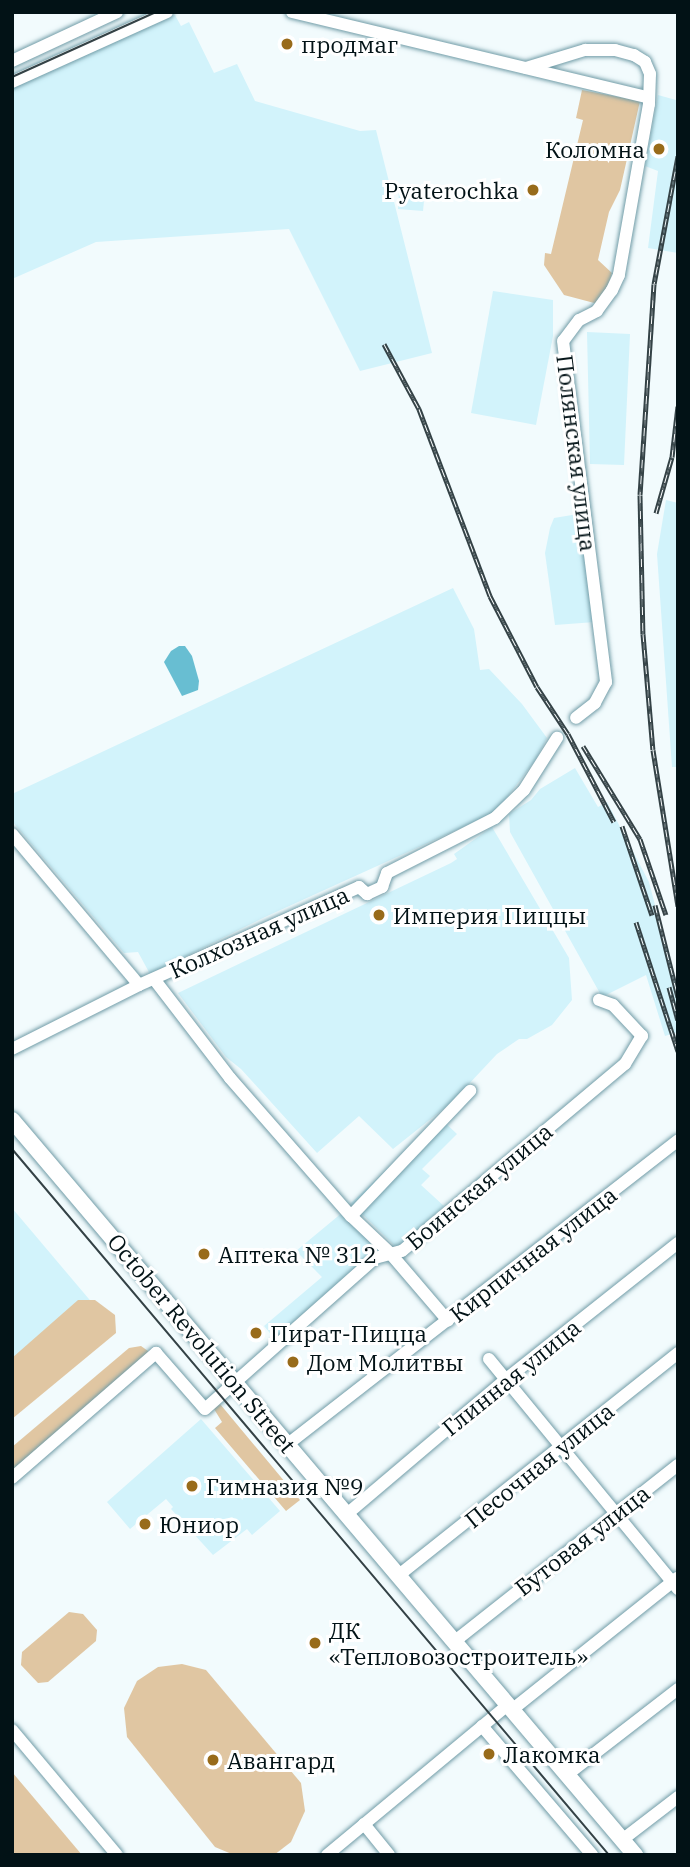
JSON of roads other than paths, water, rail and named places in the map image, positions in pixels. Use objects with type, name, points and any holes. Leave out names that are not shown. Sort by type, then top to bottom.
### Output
[{"type":"main road","name":"October Revolution Street","points":[[12,1120],[635,1855]]},
{"type":"street","points":[[12,61],[117,12]]},
{"type":"street","points":[[12,82],[167,12]]},
{"type":"street","points":[[292,12],[649,98]]},
{"type":"street","name":"Полянская улица","points":[[526,68],[585,50],[615,50],[634,55],[645,62],[650,74],[649,98],[619,275],[597,311],[579,320],[563,341],[606,682],[595,703],[576,718]]},
{"type":"street","name":"Колхозная улица","points":[[12,1049],[139,985],[359,887],[367,894],[382,887],[387,873],[495,818],[524,790],[557,738]]},
{"type":"street","points":[[12,834],[139,985]]},
{"type":"street","points":[[154,979],[230,1078],[351,1216],[390,1253],[448,1321]]},
{"type":"street","name":"Боинская улица","points":[[12,1478],[156,1353],[205,1409],[375,1258],[402,1251],[625,1064],[642,1036],[613,1005],[599,1000]]},
{"type":"street","points":[[351,1216],[470,1091]]},
{"type":"street","name":"Кирпичная улица","points":[[288,1444],[678,1140]]},
{"type":"street","name":"Глинная улица","points":[[347,1514],[505,1380],[678,1243]]},
{"type":"street","name":"Песочная улица","points":[[399,1575],[678,1353]]},
{"type":"street","points":[[327,1855],[482,1726],[676,1583],[489,1359]]},
{"type":"street","name":"Бутовая улица","points":[[454,1641],[678,1465]]},
{"type":"street","points":[[568,1774],[678,1689]]},
{"type":"street","points":[[482,1726],[592,1855]]},
{"type":"street","points":[[12,1730],[117,1855]]},
{"type":"street","points":[[622,1840],[678,1797]]},
{"type":"street","points":[[364,1824],[389,1855]]},
{"type":"water","points":[[185,646],[192,656],[199,681],[198,690],[182,696],[164,662],[171,651]]},
{"type":"tram line","points":[[12,77],[156,12]]},
{"type":"tram line","points":[[12,1149],[609,1855]]},
{"type":"railway","points":[[678,156],[654,284],[640,495],[643,634],[653,750],[678,906]]},
{"type":"railway","points":[[384,344],[419,409],[490,596],[537,687],[568,734],[614,822]]},
{"type":"railway","points":[[656,513],[672,457],[678,406]]},
{"type":"railway","points":[[583,746],[640,839],[666,915]]},
{"type":"railway","points":[[622,826],[652,915]]},
{"type":"railway","points":[[655,905],[678,997]]},
{"type":"railway","points":[[636,922],[678,1051]]},
{"type":"railway","points":[[669,987],[678,1020]]},
{"type":"place","name":"продмаг","points":[[287,44]]},
{"type":"place","name":"Коломна","points":[[659,149]]},
{"type":"place","name":"Pyaterochka","points":[[533,190]]},
{"type":"place","name":"Империя Пиццы","points":[[379,915]]},
{"type":"place","name":"Аптека № 312","points":[[204,1254]]},
{"type":"place","name":"Пират-Пицца","points":[[256,1333]]},
{"type":"place","name":"Дом Молитвы","points":[[293,1362]]},
{"type":"place","name":"Гимназия №9","points":[[192,1486]]},
{"type":"place","name":"Юниор","points":[[145,1524]]},
{"type":"place","name":"ДК «Тепловозостроитель»","points":[[315,1643]]},
{"type":"place","name":"Лакомка","points":[[489,1754]]},
{"type":"place","name":"Авангард","points":[[213,1760]]}]
